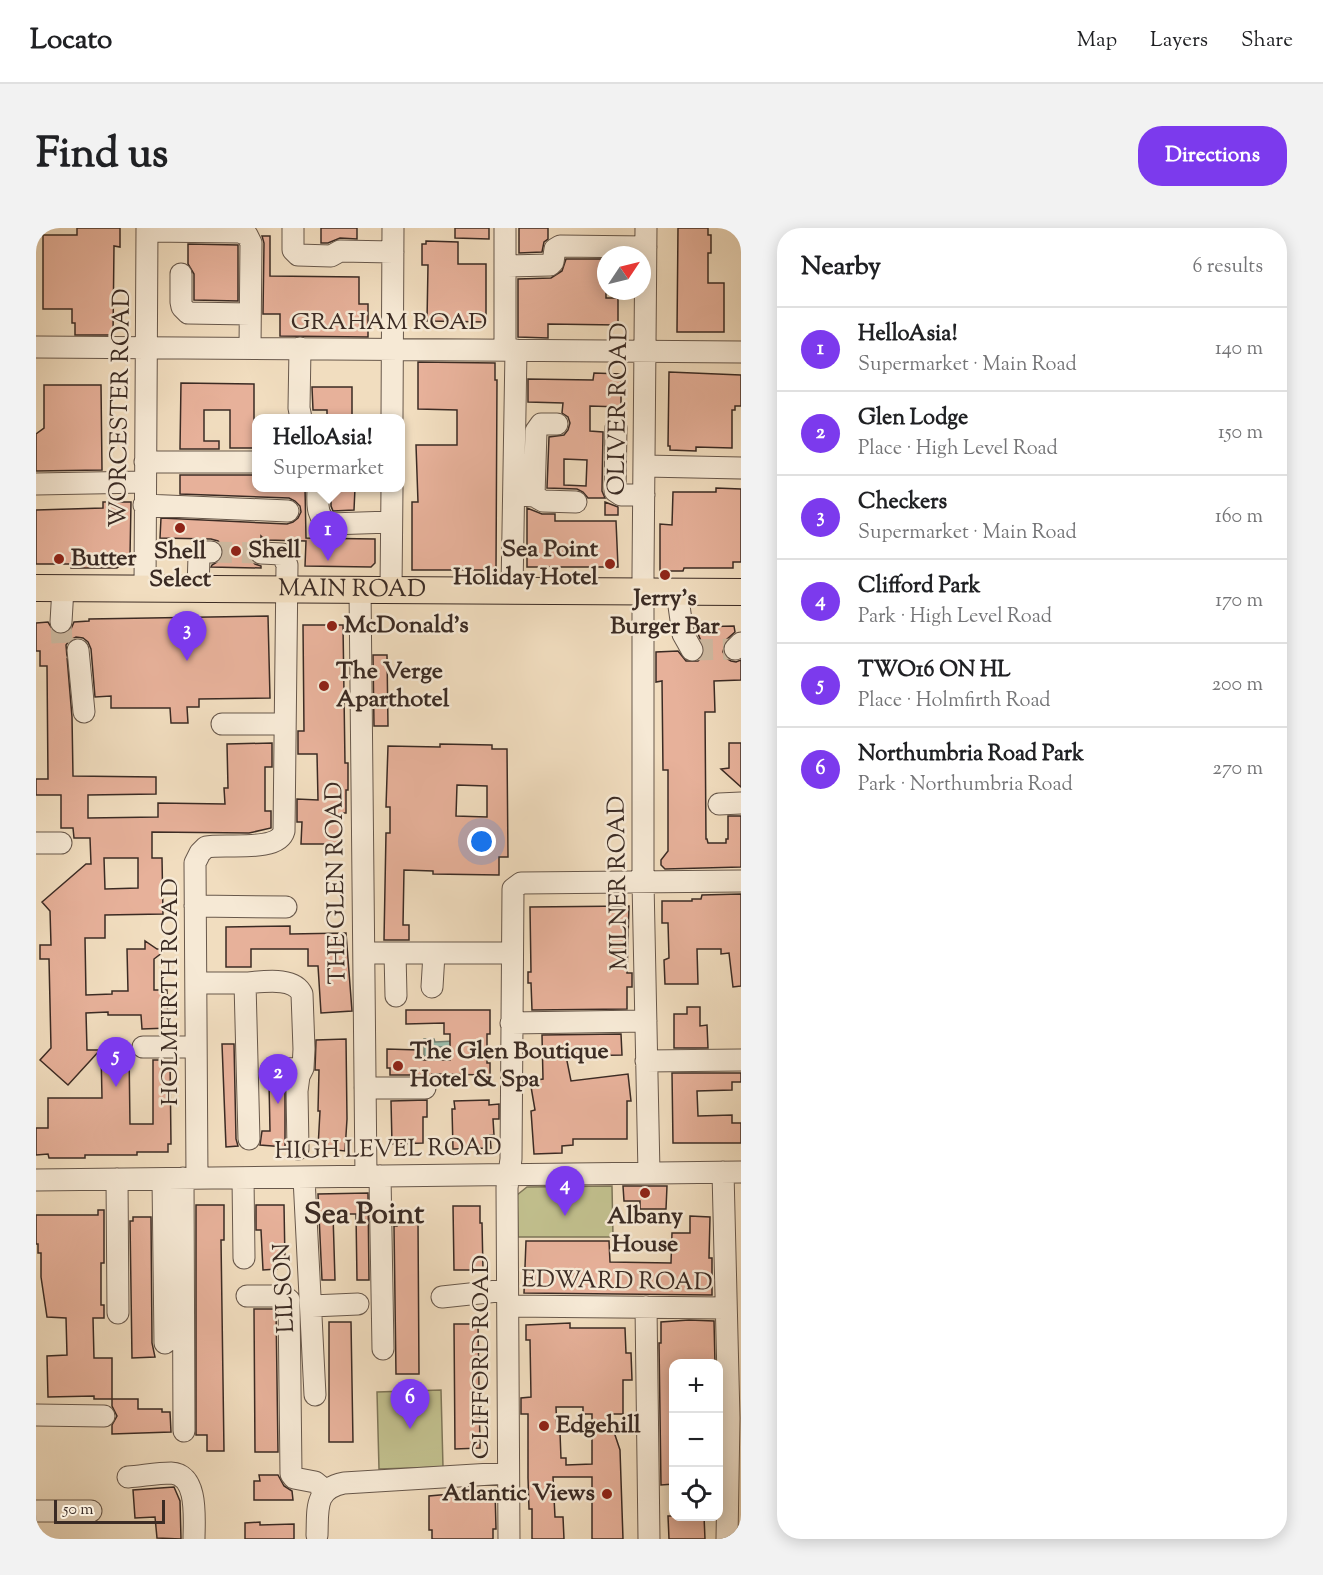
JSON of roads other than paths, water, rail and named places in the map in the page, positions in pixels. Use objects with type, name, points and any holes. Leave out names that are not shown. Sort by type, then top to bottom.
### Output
[{"type":"main road","name":"MAIN ROAD","points":[[36,588],[360,588],[741,592]]},
{"type":"street","points":[[293,228],[293,250],[298,255],[331,256],[340,251],[393,252]]},
{"type":"street","points":[[392,414],[393,228]]},
{"type":"street","points":[[505,228],[505,266],[524,495]]},
{"type":"street","points":[[147,230],[240,232],[247,236],[251,243],[250,348]]},
{"type":"street","name":"WORCESTER ROAD","points":[[145,588],[147,230]]},
{"type":"street","points":[[505,266],[550,265],[553,262],[555,249],[560,246],[646,237]]},
{"type":"street","name":"OLIVER ROAD","points":[[643,591],[646,237]]},
{"type":"street","points":[[181,274],[181,303],[188,313],[250,314]]},
{"type":"street","name":"GRAHAM ROAD","points":[[36,347],[741,352]]},
{"type":"street","points":[[300,348],[300,414]]},
{"type":"street","points":[[512,590],[524,495],[536,431],[541,424],[557,424]]},
{"type":"street","points":[[616,428],[615,491],[621,495],[644,495]]},
{"type":"street","points":[[36,484],[252,462]]},
{"type":"street","points":[[645,466],[741,468]]},
{"type":"street","points":[[318,492],[318,507],[323,522],[330,524],[392,522]]},
{"type":"street","points":[[392,492],[392,589]]},
{"type":"street","points":[[524,495],[540,501],[576,502]]},
{"type":"street","points":[[144,505],[288,511]]},
{"type":"street","points":[[198,589],[199,556],[204,552],[211,552]]},
{"type":"street","name":"HOLMFIRTH ROAD","points":[[181,1178],[196,1047],[195,863],[206,848],[269,844],[283,836],[285,826],[287,565],[285,557],[276,553],[261,553]]},
{"type":"street","points":[[61,622],[63,588]]},
{"type":"street","name":"THE GLEN ROAD","points":[[360,588],[365,1088],[373,1176],[383,1349]]},
{"type":"street","name":"MILNER ROAD","points":[[643,591],[643,882],[649,1173]]},
{"type":"street","points":[[677,592],[683,634],[692,650]]},
{"type":"street","points":[[78,650],[84,712]]},
{"type":"street","points":[[222,724],[285,724]]},
{"type":"street","points":[[719,804],[741,803]]},
{"type":"street","points":[[36,843],[61,843]]},
{"type":"street","points":[[643,882],[741,881]]},
{"type":"street","name":"CLIFFORD ROAD","points":[[509,1539],[507,1188],[512,893],[514,886],[521,883],[643,882]]},
{"type":"street","points":[[195,906],[286,907]]},
{"type":"street","points":[[364,953],[512,953]]},
{"type":"street","points":[[395,953],[396,996]]},
{"type":"street","points":[[432,987],[434,954]]},
{"type":"street","points":[[196,983],[285,983],[293,984],[300,989],[302,994],[303,1068],[299,1076],[297,1091],[298,1149]]},
{"type":"street","points":[[245,983],[249,1139]]},
{"type":"street","points":[[511,1023],[646,1021]]},
{"type":"street","points":[[143,1047],[196,1047]]},
{"type":"street","points":[[646,1061],[741,1060]]},
{"type":"street","points":[[271,1070],[303,1068]]},
{"type":"street","points":[[365,1088],[425,1088]]},
{"type":"street","points":[[732,1172],[725,1308],[735,1418],[734,1491],[727,1539],[741,1539]]},
{"type":"street","name":"HIGH LEVEL ROAD","points":[[36,1180],[732,1172]]},
{"type":"street","points":[[165,1343],[181,1178]]},
{"type":"street","points":[[181,1178],[184,1431]]},
{"type":"street","points":[[243,1178],[244,1258]]},
{"type":"street","name":"LILSON","points":[[304,1178],[315,1395]]},
{"type":"street","points":[[117,1179],[118,1313]]},
{"type":"street","points":[[247,1296],[284,1296],[289,1300],[291,1474],[294,1478],[315,1482],[325,1490]]},
{"type":"street","name":"EDWARD ROAD","points":[[442,1297],[508,1298],[646,1307],[725,1308]]},
{"type":"street","points":[[312,1306],[358,1304]]},
{"type":"street","points":[[646,1307],[649,1539]]},
{"type":"street","points":[[36,1414],[104,1416]]},
{"type":"street","points":[[128,1477],[172,1473],[188,1482],[191,1491],[194,1539]]},
{"type":"street","points":[[317,1535],[320,1498],[332,1485],[508,1473]]},
{"type":"street","points":[[36,1511],[91,1511]]},
{"type":"tunnel","points":[[211,552],[261,553]]},
{"type":"tunnel","points":[[61,622],[62,646],[78,650]]},
{"type":"tunnel","points":[[692,650],[735,649]]},
{"type":"place","name":"Shell Select","points":[[180,528]]},
{"type":"place","name":"Shell","points":[[236,551]]},
{"type":"place","name":"Butter","points":[[59,559]]},
{"type":"place","name":"HelloAsia!","points":[[328,561]]},
{"type":"place","name":"Sea Point Holiday Hotel","points":[[610,564]]},
{"type":"place","name":"Jerry's Burger Bar","points":[[665,575]]},
{"type":"place","name":"McDonald's","points":[[332,626]]},
{"type":"place","name":"Checkers","points":[[187,661]]},
{"type":"place","name":"The Verge Aparthotel","points":[[324,686]]},
{"type":"place","name":"The Glen Boutique Hotel & Spa","points":[[398,1066]]},
{"type":"place","name":"TWO16 ON HL","points":[[116,1087]]},
{"type":"place","name":"Glen Lodge","points":[[278,1104]]},
{"type":"place","name":"Albany House","points":[[645,1193]]},
{"type":"place","name":"Clifford Park","points":[[565,1216]]},
{"type":"place","name":"Edgehill","points":[[544,1426]]},
{"type":"place","name":"Northumbria Road Park","points":[[410,1429]]},
{"type":"place","name":"Atlantic Views","points":[[607,1494]]},
{"type":"district","name":"Sea Point","points":[[364,1215]]}]
